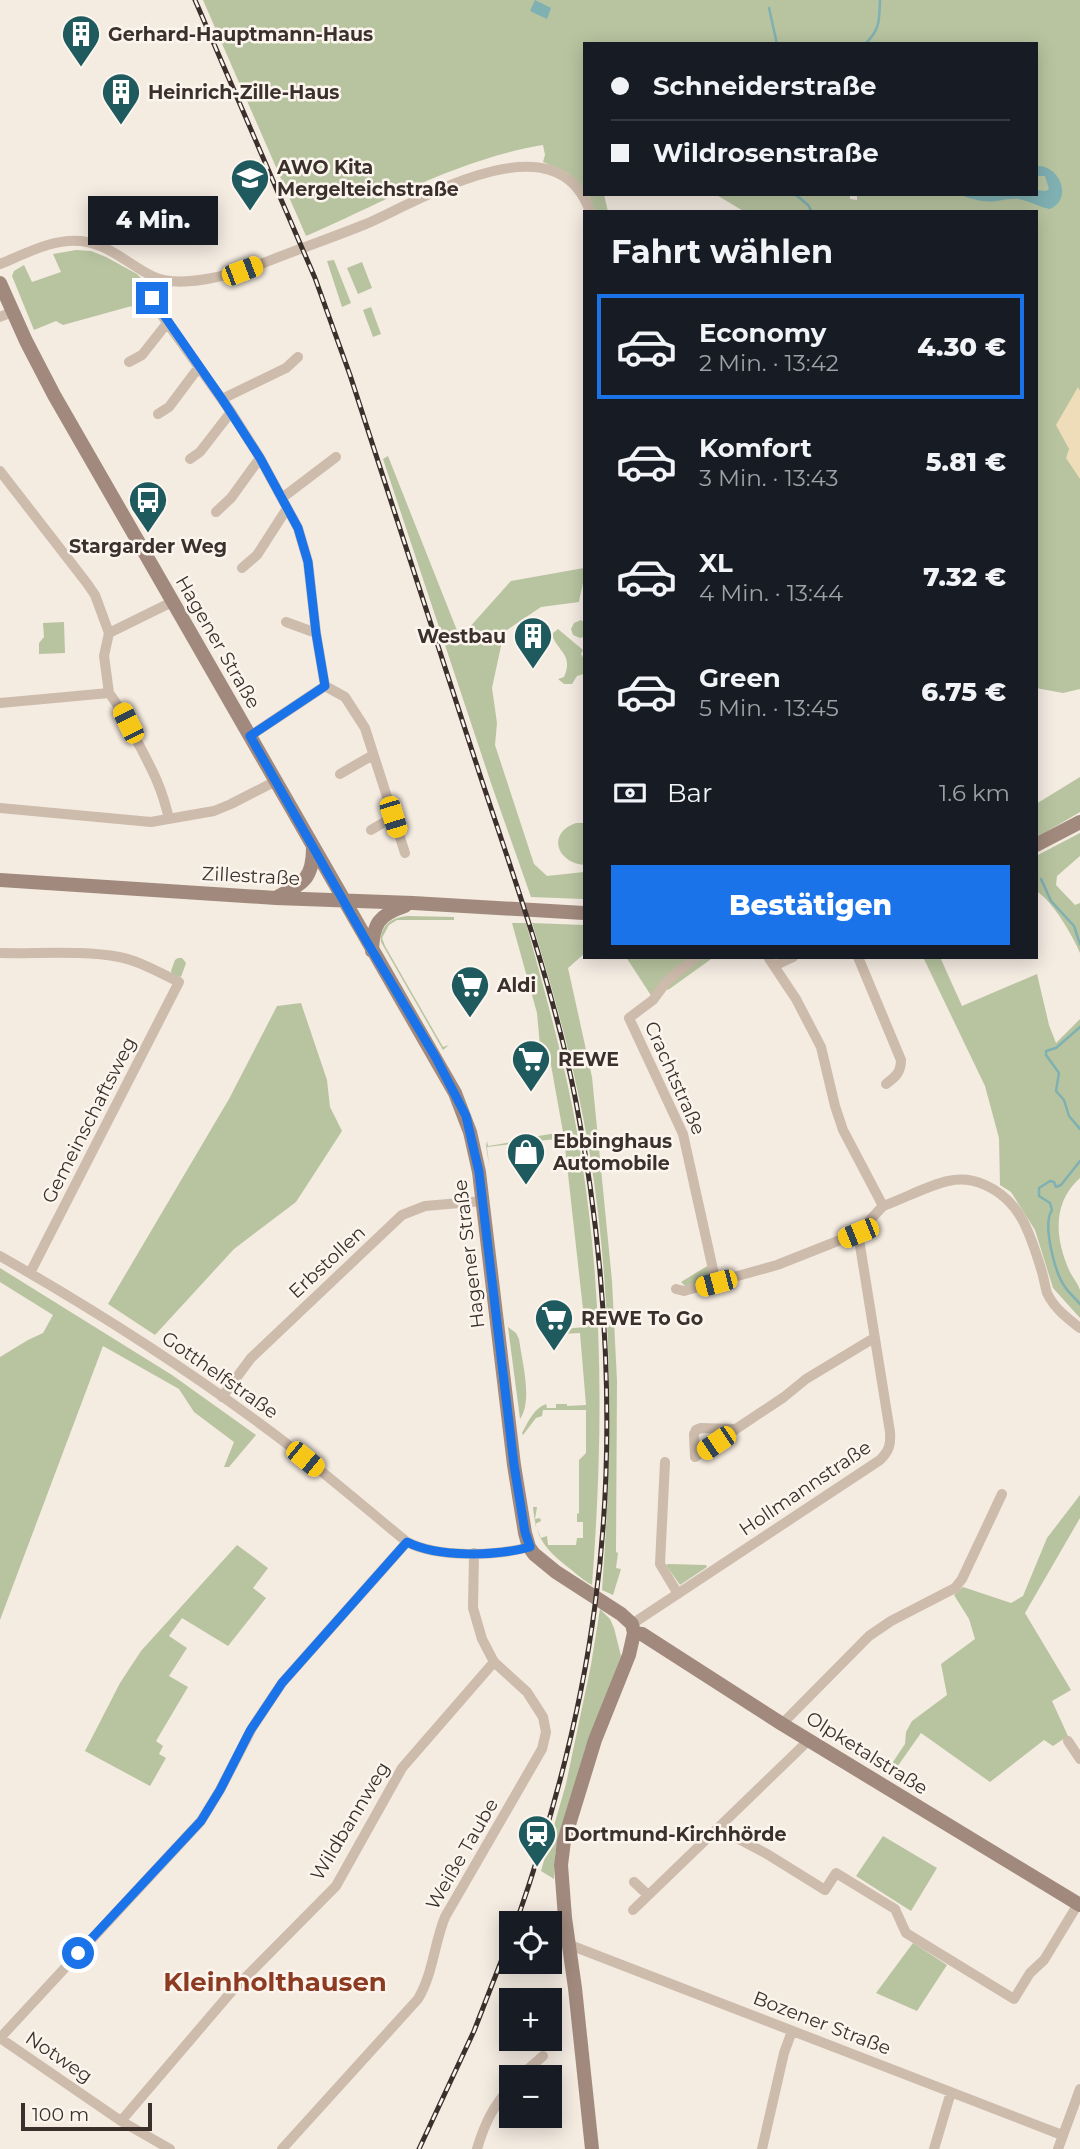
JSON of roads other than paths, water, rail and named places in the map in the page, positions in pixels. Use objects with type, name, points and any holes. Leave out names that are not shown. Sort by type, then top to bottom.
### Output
[{"type":"main road","name":"Hagener Straße","points":[[0,283],[6,315],[461,1105],[475,1150],[483,1201],[514,1465],[530,1547]]},
{"type":"main road","points":[[1038,844],[1080,822]]},
{"type":"main road","points":[[276,898],[303,882],[311,867],[313,848]]},
{"type":"main road","name":"Zillestraße","points":[[0,880],[276,898],[583,913]]},
{"type":"main road","points":[[372,951],[374,928],[382,917],[413,903]]},
{"type":"main road","points":[[530,1547],[534,1554],[556,1572],[607,1603],[633,1629],[629,1656],[595,1740],[562,1853],[562,1890],[592,2149]]},
{"type":"main road","name":"Olpketalstraße","points":[[633,1629],[782,1724],[1079,1905]]},
{"type":"street","points":[[0,264],[55,243],[82,241],[120,256],[160,280],[181,282],[211,278],[242,271],[368,223],[444,189],[510,167],[540,167],[561,174],[579,190],[589,210]]},
{"type":"street","points":[[152,276],[152,298],[260,458],[298,528],[308,562],[325,686]]},
{"type":"street","points":[[129,362],[142,355],[168,323]]},
{"type":"street","points":[[222,399],[286,368],[298,356]]},
{"type":"street","points":[[158,414],[169,407],[199,367]]},
{"type":"street","points":[[190,459],[200,452],[230,412]]},
{"type":"street","points":[[282,498],[337,457]]},
{"type":"street","points":[[216,512],[231,498],[260,458]]},
{"type":"street","points":[[0,471],[95,595],[109,633],[104,656],[109,694],[120,708],[156,776],[169,819]]},
{"type":"street","points":[[242,568],[257,555],[286,510]]},
{"type":"street","points":[[109,633],[172,601]]},
{"type":"street","points":[[286,622],[316,633]]},
{"type":"street","points":[[250,736],[325,686]]},
{"type":"street","points":[[325,686],[345,697],[365,728],[405,853]]},
{"type":"street","points":[[0,703],[109,694]]},
{"type":"street","points":[[340,774],[373,755]]},
{"type":"street","points":[[0,808],[130,821],[169,819],[214,811],[276,781]]},
{"type":"street","points":[[370,830],[393,817]]},
{"type":"street","name":"Gemeinschaftsweg","points":[[0,953],[121,957],[179,982],[30,1273]]},
{"type":"street","name":"Crachtstraße","points":[[694,959],[667,981],[653,1000],[629,1018],[683,1134],[716,1283]]},
{"type":"street","points":[[859,959],[901,1060],[901,1069],[896,1077],[886,1084]]},
{"type":"street","points":[[771,962],[796,999],[821,1047],[842,1130],[883,1206]]},
{"type":"street","points":[[676,1289],[684,1291],[777,1265],[858,1233],[883,1206],[948,1181],[965,1179],[1001,1193],[1013,1206],[1023,1220],[1032,1241],[1048,1294],[1061,1314],[1080,1328]]},
{"type":"street","name":"Erbstollen","points":[[222,1397],[251,1359],[402,1215],[425,1206],[483,1201]]},
{"type":"street","name":"Hollmannstraße","points":[[633,1629],[678,1594],[880,1460],[888,1452],[890,1433],[858,1233]]},
{"type":"street","name":"Gotthelfstraße","points":[[0,1256],[110,1321],[222,1397],[275,1435],[407,1542],[431,1550],[474,1553],[513,1551],[530,1547]]},
{"type":"street","points":[[736,1429],[784,1397],[806,1378],[874,1338]]},
{"type":"street","points":[[664,1462],[660,1564],[678,1594]]},
{"type":"street","points":[[782,1724],[869,1636],[955,1588],[962,1579],[1002,1494]]},
{"type":"street","points":[[0,2038],[201,1821],[250,1731],[282,1683],[407,1542]]},
{"type":"street","name":"Weiße Taube","points":[[282,2149],[418,1999],[426,1985],[438,1934],[445,1917],[542,1749],[544,1717],[536,1704],[494,1662],[482,1639],[473,1608],[474,1553]]},
{"type":"street","name":"Wildbannweg","points":[[121,2120],[232,1991],[336,1886],[402,1768],[494,1662]]},
{"type":"street","points":[[633,1910],[809,1740]]},
{"type":"street","points":[[1068,1741],[1080,1759]]},
{"type":"street","points":[[718,1828],[825,1890],[836,1873],[894,1909],[906,1933],[1014,1999],[1030,1973],[1044,1960],[1079,1905]]},
{"type":"street","points":[[634,1882],[648,1895]]},
{"type":"street","name":"Bozener Straße","points":[[569,1945],[1062,2135]]},
{"type":"street","points":[[762,2149],[783,2053],[792,2031]]},
{"type":"street","name":"Notweg","points":[[0,2038],[121,2120],[170,2149]]},
{"type":"street","points":[[533,2065],[543,2056]]},
{"type":"street","points":[[933,2149],[951,2092]]},
{"type":"street","points":[[1058,2149],[1079,2092]]},
{"type":"street","points":[[477,2149],[484,2127],[499,2100]]},
{"type":"water","points":[[535,0],[551,8],[547,19],[530,11]]},
{"type":"water","points":[[1038,166],[1051,170],[1061,183],[1061,197],[1050,209],[1019,199],[987,201],[964,196],[1038,196],[1038,190],[1049,189],[1045,176],[1038,176]]},
{"type":"waterway","points":[[867,42],[877,28],[880,0]]},
{"type":"waterway","points":[[769,8],[777,42]]},
{"type":"waterway","points":[[797,196],[811,210]]},
{"type":"waterway","points":[[1041,879],[1051,901],[1074,926],[1080,944]]},
{"type":"waterway","points":[[1080,1027],[1056,1048],[1046,1051],[1059,1073],[1056,1091],[1064,1100],[1069,1116],[1080,1129]]},
{"type":"waterway","points":[[1080,1161],[1061,1185],[1056,1187],[1054,1182],[1050,1181],[1039,1188],[1039,1196],[1050,1203],[1052,1210],[1048,1226],[1057,1271],[1065,1287],[1080,1304]]},
{"type":"railway","points":[[195,0],[315,278],[350,375],[545,977],[567,1060],[587,1163],[595,1225],[605,1353],[606,1481],[602,1543],[582,1686],[553,1806],[520,1911]]},
{"type":"railway","points":[[419,2149],[474,2031],[499,1967]]},
{"type":"place","name":"Gerhard-Hauptmann-Haus","points":[[81,68]]},
{"type":"place","name":"Heinrich-Zille-Haus","points":[[121,126]]},
{"type":"place","name":"AWO Kita Mergelteichstraße","points":[[250,212]]},
{"type":"place","name":"Stargarder Weg","points":[[148,534]]},
{"type":"place","name":"Westbau","points":[[533,670]]},
{"type":"place","name":"Aldi","points":[[470,1019]]},
{"type":"place","name":"REWE","points":[[531,1093]]},
{"type":"place","name":"Ebbinghaus Automobile","points":[[526,1186]]},
{"type":"place","name":"REWE To Go","points":[[554,1352]]},
{"type":"place","name":"Dortmund-Kirchhörde","points":[[537,1868]]},
{"type":"district","name":"Kleinholthausen","points":[[275,1982]]}]
